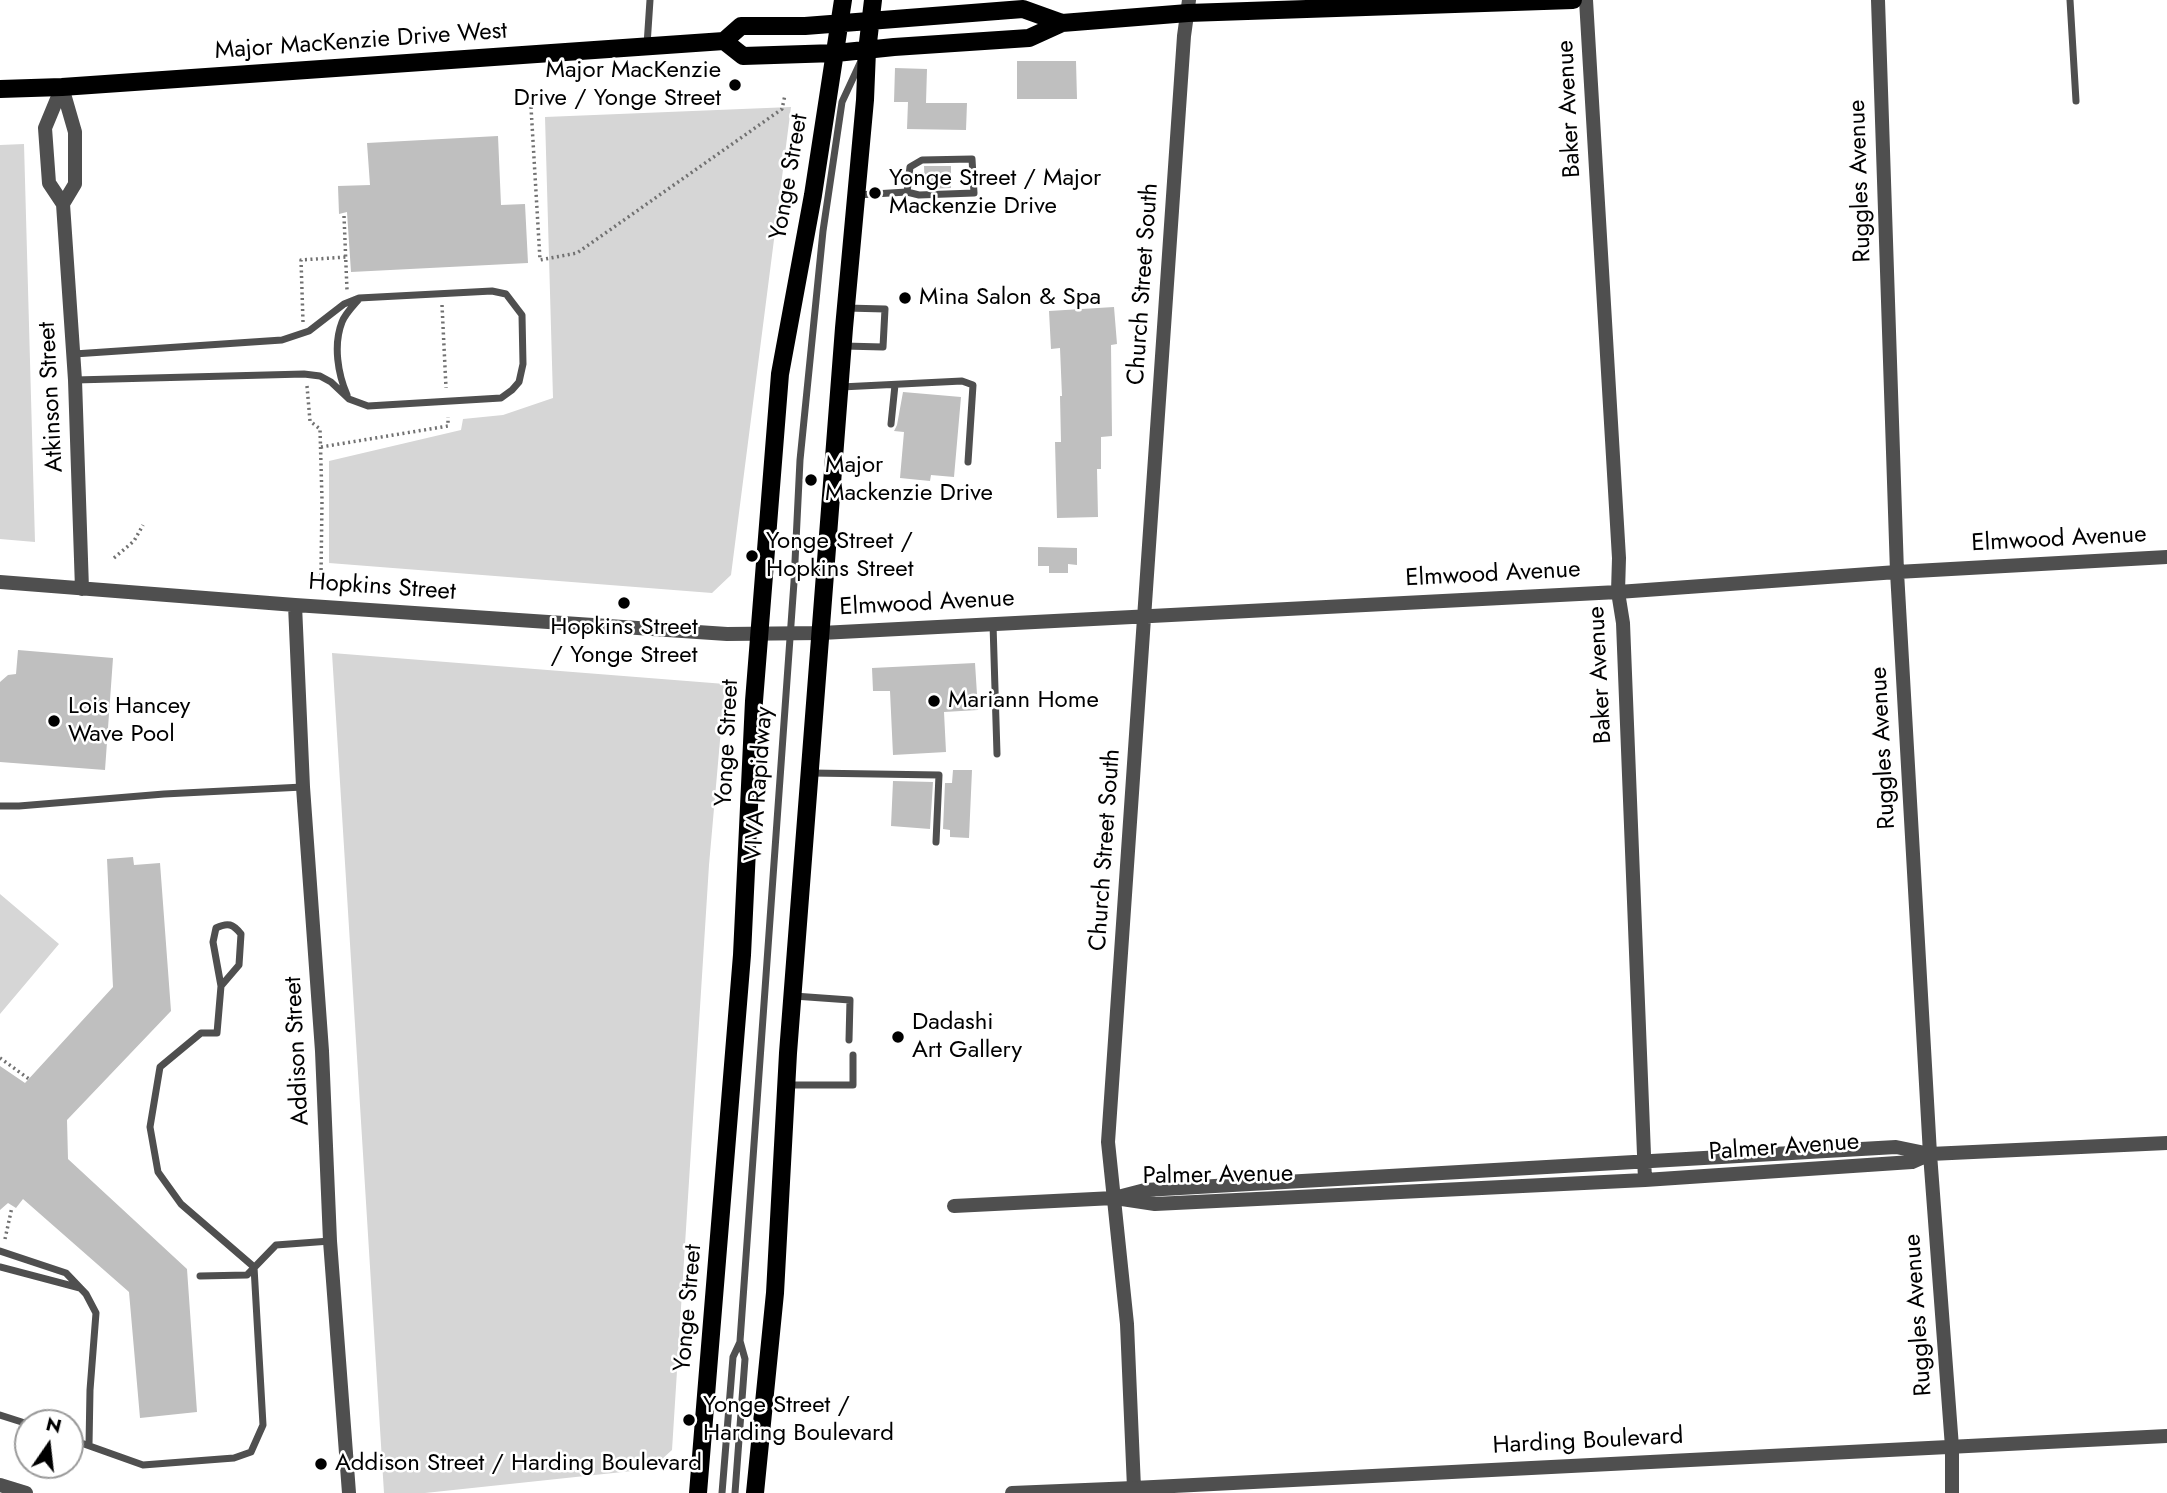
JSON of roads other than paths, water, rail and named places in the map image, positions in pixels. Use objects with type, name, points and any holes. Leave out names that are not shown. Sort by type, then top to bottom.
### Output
[{"type":"main road","name":"Yonge Street","points":[[698,1493],[742,955],[754,701],[780,374],[813,195],[843,0]]},
{"type":"main road","points":[[755,1493],[775,1293],[793,996],[846,308],[873,0]]},
{"type":"main road","points":[[1062,23],[1189,7],[1573,0]]},
{"type":"main road","name":"Major MacKenzie Drive West","points":[[0,89],[62,87],[724,41],[741,26],[805,26],[1023,9],[1062,23]]},
{"type":"main road","name":"Major MacKenzie Drive West","points":[[724,41],[743,56],[836,53],[1029,38],[1062,23]]},
{"type":"street","name":"Baker Avenue","points":[[1586,0],[1619,558],[1618,592],[1623,637],[1646,1180]]},
{"type":"street","name":"Ruggles Avenue","points":[[1878,0],[1897,572],[1930,1154],[1952,1447],[1952,1493]]},
{"type":"street","name":"Church Street South","points":[[1134,1490],[1127,1324],[1108,1142],[1184,46],[1189,7]]},
{"type":"street","name":"Atkinson Street","points":[[62,87],[75,132],[75,184],[63,204]]},
{"type":"street","name":"Atkinson Street","points":[[62,87],[45,128],[50,183],[63,204],[74,354],[82,589]]},
{"type":"street","name":"Elmwood Avenue","points":[[790,633],[1618,592],[1897,572],[2167,557]]},
{"type":"street","name":"Hopkins Street","points":[[0,582],[295,606],[714,633],[790,633]]},
{"type":"street","name":"Addison Street","points":[[295,606],[303,787],[322,1051],[330,1241],[349,1493]]},
{"type":"street","name":"Palmer Avenue","points":[[1114,1198],[1145,1190],[1896,1147],[1930,1154],[2167,1143]]},
{"type":"street","name":"Palmer Avenue","points":[[1114,1198],[1155,1204],[1646,1180],[1912,1162],[1930,1154]]},
{"type":"street","points":[[954,1206],[1114,1198]]},
{"type":"street","name":"Harding Boulevard","points":[[1012,1493],[1134,1490],[2167,1436]]},
{"type":"street","points":[[0,1485],[26,1493]]},
{"type":"lane","points":[[647,46],[650,0]]},
{"type":"lane","points":[[2070,0],[2076,101]]},
{"type":"lane","name":"VIVA Rapidway","points":[[735,1493],[744,1359],[740,1341],[800,460],[823,231],[842,102],[867,51]]},
{"type":"lane","points":[[856,195],[907,192],[919,195],[974,193],[972,159],[922,160],[910,167],[907,192]]},
{"type":"lane","name":"VIVA Rapidway","points":[[813,195],[823,231]]},
{"type":"lane","points":[[74,354],[282,340],[309,331],[344,304],[359,299],[394,295],[492,291],[506,294],[522,315],[523,364],[519,382],[501,398],[368,406],[349,399],[331,382],[320,376],[304,374],[75,380]]},
{"type":"lane","points":[[349,399],[338,366],[340,332],[345,316],[359,299]]},
{"type":"lane","points":[[843,346],[883,347],[885,309],[846,308]]},
{"type":"lane","points":[[840,387],[962,381],[973,385],[968,462]]},
{"type":"lane","points":[[891,424],[895,385]]},
{"type":"lane","points":[[993,623],[997,754]]},
{"type":"lane","points":[[811,773],[939,775],[936,842]]},
{"type":"lane","points":[[0,806],[303,787]]},
{"type":"lane","points":[[84,1443],[143,1465],[234,1458],[251,1452],[263,1425],[254,1267],[181,1205],[158,1172],[150,1128],[160,1067],[201,1033],[217,1033],[221,986],[213,942],[216,928],[226,923],[234,925],[242,934],[239,965],[221,986]]},
{"type":"lane","points":[[793,996],[850,1000],[849,1040]]},
{"type":"lane","points":[[787,1085],[853,1085],[853,1055]]},
{"type":"lane","points":[[200,1276],[247,1275],[276,1245],[330,1241]]},
{"type":"lane","points":[[1,1251],[66,1273],[96,1313],[89,1445]]},
{"type":"lane","points":[[0,1267],[80,1289]]},
{"type":"lane","name":"VIVA Rapidway","points":[[722,1493],[733,1357],[740,1341]]},
{"type":"place","name":"Major MacKenzie Drive / Yonge Street","points":[[735,85]]},
{"type":"place","name":"Yonge Street / Major Mackenzie Drive","points":[[875,193]]},
{"type":"place","name":"Mina Salon & Spa","points":[[905,298]]},
{"type":"place","name":"Major Mackenzie Drive","points":[[811,480]]},
{"type":"place","name":"Yonge Street / Hopkins Street","points":[[752,556]]},
{"type":"place","name":"Hopkins Street / Yonge Street","points":[[624,603]]},
{"type":"place","name":"Mariann Home","points":[[934,701]]},
{"type":"place","name":"Lois Hancey Wave Pool","points":[[54,721]]},
{"type":"place","name":"Dadashi Art Gallery","points":[[898,1037]]},
{"type":"place","name":"Yonge Street / Harding Boulevard","points":[[689,1420]]},
{"type":"place","name":"Addison Street / Harding Boulevard","points":[[321,1464]]}]
